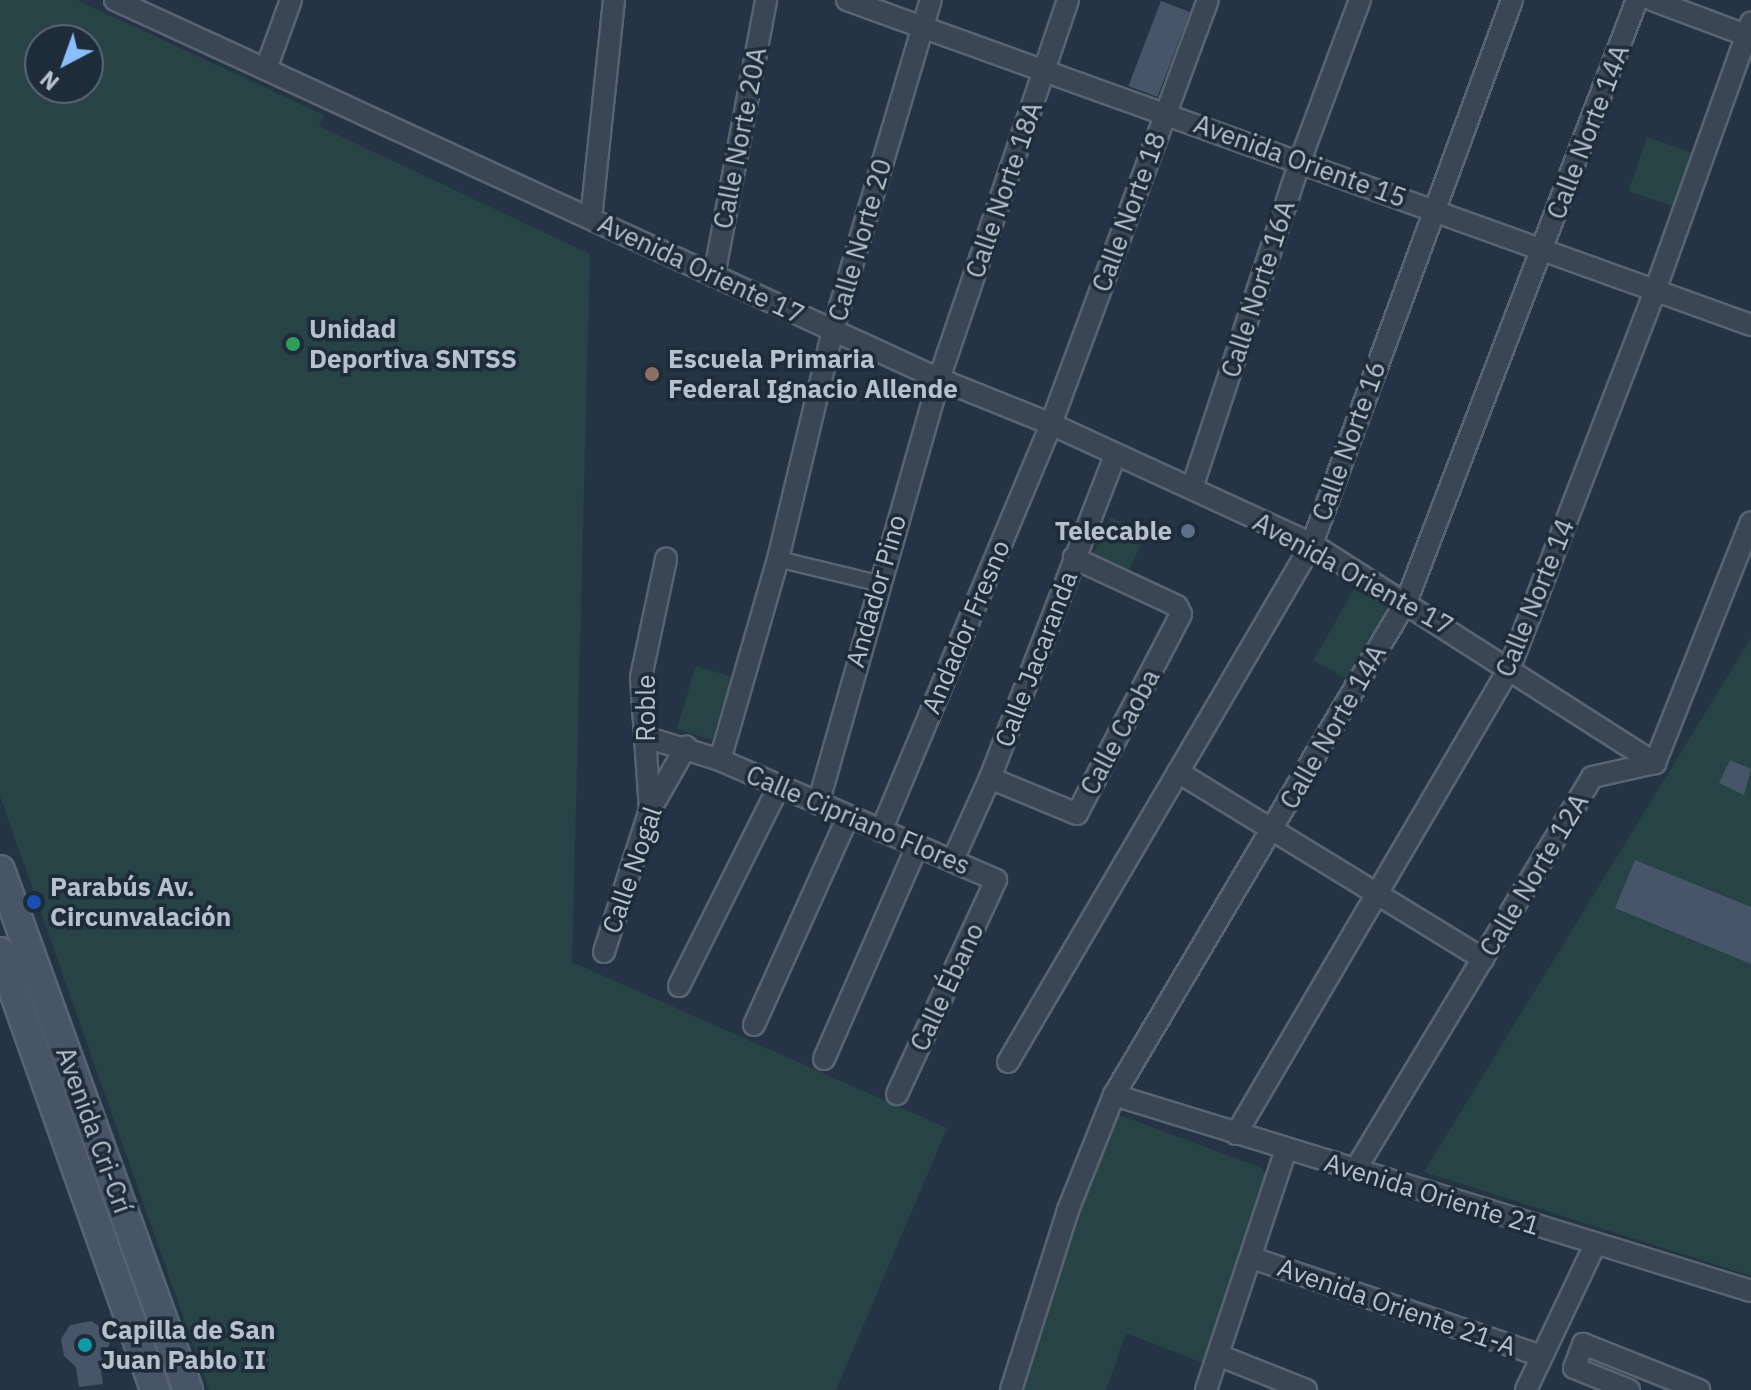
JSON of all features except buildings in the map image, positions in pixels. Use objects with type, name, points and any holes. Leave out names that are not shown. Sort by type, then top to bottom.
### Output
[{"type":"main road","name":"Avenida Cri-Crí","points":[[0,870],[188,1390]]},
{"type":"main road","name":"Avenida Cri-Crí","points":[[0,952],[155,1390]]},
{"type":"street","name":"Avenida Oriente 17","points":[[115,0],[939,379],[1051,424],[1312,544],[1407,600],[1655,763]]},
{"type":"street","points":[[266,69],[291,0]]},
{"type":"street","points":[[591,219],[614,0]]},
{"type":"street","name":"Calle Norte 20A","points":[[714,276],[766,0]]},
{"type":"street","name":"Avenida Oriente 15","points":[[847,0],[1046,67],[1751,325]]},
{"type":"street","name":"Calle Norte 20","points":[[720,760],[778,559],[833,330],[931,0]]},
{"type":"street","name":"Calle Norte 18A","points":[[939,379],[1068,0]]},
{"type":"street","name":"Calle Norte 18","points":[[1051,424],[1208,0]]},
{"type":"street","name":"Calle Norte 16A","points":[[1192,488],[1300,161],[1360,0]]},
{"type":"street","name":"Calle Norte 16","points":[[1008,1062],[1312,544],[1512,0]]},
{"type":"street","name":"Calle Norte 14A","points":[[1011,1390],[1068,1210],[1114,1095],[1407,600],[1637,0]]},
{"type":"street","points":[[1652,0],[1750,32]]},
{"type":"street","name":"Calle Norte 14","points":[[1236,1134],[1510,667],[1656,288],[1750,32]]},
{"type":"street","name":"Andador Pino","points":[[818,804],[877,583],[939,379]]},
{"type":"street","name":"Andador Fresno","points":[[881,831],[1051,424]]},
{"type":"street","name":"Calle Jacaranda","points":[[953,860],[990,778],[1115,456]]},
{"type":"street","points":[[1655,763],[1751,522]]},
{"type":"street","name":"Calle Caoba","points":[[990,778],[1077,814],[1181,609],[1074,558]]},
{"type":"street","name":"Roble","points":[[650,810],[641,677],[666,559]]},
{"type":"street","points":[[778,559],[877,583]]},
{"type":"street","name":"Calle Cipriano Flores","points":[[645,737],[686,747],[720,760],[778,788],[996,880]]},
{"type":"street","name":"Calle Nogal","points":[[604,952],[650,810],[686,747]]},
{"type":"street","name":"Calle Norte 12A","points":[[1357,1167],[1592,777],[1655,763]]},
{"type":"street","points":[[1178,772],[1379,892],[1483,959]]},
{"type":"street","points":[[679,986],[778,788]]},
{"type":"street","points":[[754,1025],[848,817]]},
{"type":"street","points":[[824,1059],[917,846]]},
{"type":"street","name":"Calle Ébano","points":[[897,1094],[996,880]]},
{"type":"street","name":"Avenida Oriente 21","points":[[1114,1095],[1286,1150],[1357,1167],[1595,1245],[1751,1291]]},
{"type":"street","points":[[1206,1390],[1286,1150]]},
{"type":"street","points":[[1526,1390],[1595,1245]]},
{"type":"street","name":"Avenida Oriente 21-A","points":[[1252,1258],[1542,1356]]},
{"type":"street","points":[[1629,1390],[1574,1368],[1583,1344],[1690,1388]]},
{"type":"street","points":[[1218,1355],[1306,1390]]},
{"type":"green space","points":[[0,0],[77,0],[324,115],[319,126],[590,254],[572,962],[947,1128],[836,1390],[209,1390],[0,796]]},
{"type":"green space","points":[[1647,137],[1693,153],[1675,207],[1628,191]]},
{"type":"green space","points":[[1111,517],[1146,534],[1127,574],[1092,557]]},
{"type":"green space","points":[[1355,588],[1388,607],[1346,679],[1314,660]]},
{"type":"green space","points":[[1751,638],[1751,1276],[1424,1172]]},
{"type":"green space","points":[[696,666],[731,677],[712,740],[677,729]]},
{"type":"green space","points":[[1117,1114],[1262,1168],[1268,1181],[1203,1363],[1126,1333],[1106,1390],[1023,1390],[1084,1192]]},
{"type":"place","name":"Unidad Deportiva SNTSS","points":[[293,344]]},
{"type":"place","name":"Escuela Primaria Federal Ignacio Allende","points":[[652,374]]},
{"type":"place","name":"Telecable","points":[[1188,531]]},
{"type":"place","name":"Parabús Av. Circunvalación","points":[[34,902]]},
{"type":"place","name":"Capilla de San Juan Pablo II","points":[[85,1345]]}]
